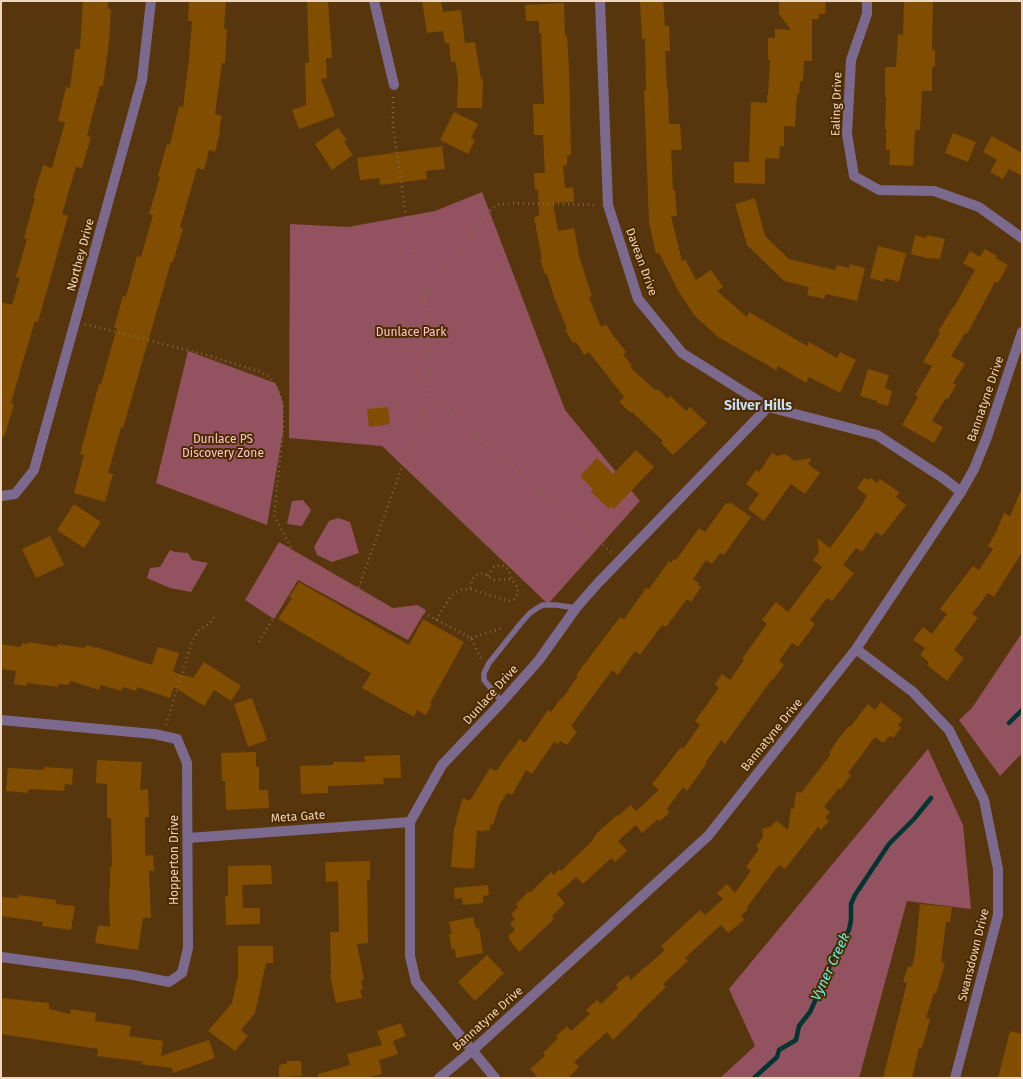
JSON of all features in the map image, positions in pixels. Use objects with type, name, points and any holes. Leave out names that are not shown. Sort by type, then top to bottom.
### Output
[{"type":"street","name":"Northey Drive","points":[[1,496],[15,494],[34,470],[142,80],[151,1]]},
{"type":"street","points":[[374,1],[394,85]]},
{"type":"street","name":"Davean Drive","points":[[600,1],[608,205],[638,299],[682,353],[768,406],[877,435],[961,492]]},
{"type":"street","name":"Ealing Drive","points":[[867,1],[867,14],[851,60],[847,134],[854,176],[879,190],[934,191],[978,207],[1022,238]]},
{"type":"street","name":"Bannatyne Drive","points":[[440,1078],[708,836],[856,649],[974,470],[1022,332]]},
{"type":"street","name":"Dunlace Drive","points":[[495,1078],[416,982],[410,956],[410,822],[442,766],[539,660],[576,608],[768,406]]},
{"type":"street","name":"Swansdown Drive","points":[[856,649],[913,692],[949,730],[984,800],[998,869],[998,915],[956,1078]]},
{"type":"street","name":"Hopperton Drive","points":[[1,720],[154,734],[177,739],[187,763],[188,838],[188,948],[182,973],[169,982],[134,975],[1,957]]},
{"type":"street","name":"Meta Gate","points":[[188,838],[410,822]]},
{"type":"lane","points":[[502,702],[485,682],[485,670],[521,623],[539,607],[556,605],[576,608]]},
{"type":"path","points":[[357,592],[430,395],[425,299],[405,212],[393,121],[394,85]]},
{"type":"path","points":[[425,299],[486,215],[497,205],[608,205]]},
{"type":"path","points":[[76,321],[210,356],[259,371],[270,377],[275,383],[281,395],[283,406],[274,514],[295,556],[294,583],[259,642]]},
{"type":"path","points":[[430,395],[620,560]]},
{"type":"path","points":[[295,556],[393,612],[418,610],[471,638],[485,670]]},
{"type":"path","points":[[436,620],[453,594],[459,590],[470,589],[506,601],[514,599],[518,592],[509,570],[502,565],[494,567],[488,576]]},
{"type":"path","points":[[470,589],[476,575],[483,573],[496,580],[512,580]]},
{"type":"path","points":[[162,736],[192,642],[199,630],[210,623],[216,614]]},
{"type":"path","points":[[471,638],[521,623]]},
{"type":"green space","name":"Dunlace Park","points":[[482,192],[565,410],[640,501],[548,604],[382,446],[289,438],[290,224],[348,227],[435,211]]},
{"type":"green space","name":"Dunlace PS Discovery Zone","points":[[188,351],[275,383],[278,389],[283,404],[283,432],[267,525],[156,483]]},
{"type":"green space","points":[[303,500],[311,510],[302,526],[287,524],[292,501]]},
{"type":"green space","points":[[338,518],[350,522],[359,553],[332,562],[317,555],[314,547],[329,521]]},
{"type":"green space","points":[[279,542],[393,608],[417,605],[426,610],[408,640],[298,580],[274,619],[245,600]]},
{"type":"green space","points":[[170,550],[188,553],[192,560],[208,563],[191,592],[170,588],[147,578],[150,568],[160,567]]},
{"type":"green space","points":[[1022,633],[1022,753],[1000,776],[959,720],[972,708]]},
{"type":"green space","points":[[928,749],[963,825],[971,909],[907,901],[859,1078],[720,1078],[755,1046],[729,989]]},
{"type":"building","points":[[83,1],[108,1],[108,9],[111,9],[103,86],[100,86],[87,136],[91,137],[82,168],[76,167],[62,214],[68,216],[38,322],[35,321],[23,361],[11,403],[14,404],[4,437],[1,437],[1,302],[12,305],[20,278],[16,277],[27,239],[24,238],[35,198],[33,198],[43,165],[52,168],[65,122],[58,121],[66,87],[70,88],[75,49],[80,49]]},
{"type":"building","points":[[189,1],[226,1],[224,29],[227,29],[225,63],[222,63],[215,114],[222,116],[220,131],[215,152],[209,150],[204,170],[197,168],[180,227],[183,228],[173,262],[171,262],[108,473],[113,474],[105,502],[74,493],[84,455],[80,454],[117,328],[114,328],[123,296],[126,297],[137,256],[141,257],[153,215],[149,214],[167,144],[170,145],[179,106],[183,107],[192,21],[188,21]]},
{"type":"building","points":[[307,1],[328,1],[332,58],[326,58],[327,78],[321,79],[335,116],[299,129],[292,110],[306,105],[305,63],[309,63]]},
{"type":"building","points":[[422,1],[441,1],[443,12],[461,10],[465,43],[475,42],[481,79],[483,79],[482,108],[457,108],[458,77],[455,61],[451,62],[449,43],[445,43],[443,31],[427,33]]},
{"type":"building","points":[[640,1],[663,1],[665,26],[669,26],[670,51],[665,51],[669,124],[680,124],[682,150],[671,150],[673,190],[675,190],[677,216],[671,216],[682,261],[685,259],[696,280],[711,270],[723,287],[717,291],[747,317],[749,312],[807,346],[809,342],[837,358],[840,352],[856,360],[840,393],[809,377],[806,383],[778,366],[776,370],[718,337],[694,315],[679,292],[659,253],[656,254],[649,222],[644,90],[646,90],[645,39],[642,39]]},
{"type":"building","points":[[779,1],[826,1],[825,14],[819,14],[819,19],[812,19],[812,61],[804,61],[803,81],[800,81],[799,94],[797,94],[795,127],[784,126],[784,146],[780,146],[779,159],[765,158],[765,184],[734,183],[734,162],[749,162],[751,102],[767,103],[770,60],[768,60],[768,38],[775,38],[775,29],[791,30],[779,14]]},
{"type":"building","points":[[904,1],[933,1],[932,50],[935,50],[935,67],[932,67],[932,91],[922,91],[920,130],[915,130],[913,166],[889,165],[890,150],[886,150],[885,67],[896,67],[898,34],[903,35]]},
{"type":"building","points":[[564,3],[569,69],[571,155],[567,155],[567,165],[563,166],[565,188],[573,187],[574,202],[553,203],[558,231],[574,228],[579,256],[592,296],[589,297],[601,327],[606,324],[626,352],[623,355],[632,365],[630,367],[656,391],[658,389],[668,399],[670,396],[686,411],[690,407],[707,423],[673,455],[661,443],[663,441],[619,402],[624,397],[589,352],[584,355],[576,342],[573,343],[565,330],[567,329],[540,259],[542,259],[534,217],[539,216],[538,189],[535,190],[534,173],[545,173],[543,135],[534,135],[533,104],[544,104],[541,33],[539,33],[539,21],[526,21],[525,5]]},
{"type":"building","points":[[454,112],[478,124],[471,138],[475,140],[468,154],[440,140]]},
{"type":"building","points":[[338,128],[347,140],[344,142],[353,155],[332,170],[315,144]]},
{"type":"building","points":[[953,133],[976,142],[968,162],[945,153]]},
{"type":"building","points":[[992,136],[1022,153],[1022,176],[1009,169],[1003,179],[990,172],[997,160],[983,152]]},
{"type":"building","points":[[442,146],[445,169],[426,171],[427,179],[380,185],[379,178],[360,180],[357,158]]},
{"type":"building","points":[[755,198],[765,236],[789,259],[835,270],[837,265],[849,268],[850,264],[865,268],[857,301],[826,294],[824,299],[807,295],[809,287],[784,281],[747,245],[735,204]]},
{"type":"building","points":[[915,235],[926,238],[927,235],[945,239],[940,259],[931,259],[911,254]]},
{"type":"building","points":[[878,246],[906,253],[899,282],[885,278],[884,282],[870,278]]},
{"type":"building","points":[[985,249],[1008,265],[998,283],[995,282],[967,334],[965,333],[951,356],[965,364],[953,383],[956,385],[948,399],[946,398],[932,421],[943,427],[934,443],[902,425],[918,397],[915,395],[932,366],[923,362],[940,333],[938,332],[975,270],[963,263],[970,251],[980,257]]},
{"type":"building","points":[[868,369],[889,375],[885,388],[892,391],[888,406],[860,396]]},
{"type":"building","points":[[388,407],[390,424],[369,427],[367,409]]},
{"type":"building","points":[[636,450],[654,467],[614,509],[612,507],[609,509],[591,492],[593,489],[580,476],[597,458],[613,474]]},
{"type":"building","points":[[772,453],[777,456],[786,454],[794,461],[812,458],[808,464],[820,473],[805,494],[791,484],[764,521],[748,509],[759,494],[746,484],[756,470],[759,472]]},
{"type":"building","points":[[864,478],[869,480],[871,478],[877,483],[880,479],[899,492],[896,497],[906,505],[882,536],[876,532],[862,552],[856,548],[843,565],[854,573],[832,601],[827,598],[810,620],[815,624],[798,647],[792,643],[779,661],[784,665],[725,744],[721,740],[687,791],[683,787],[667,809],[669,813],[660,821],[658,819],[642,833],[636,825],[618,841],[627,851],[615,862],[611,858],[583,884],[576,877],[557,894],[565,903],[552,916],[554,919],[519,952],[508,936],[515,930],[510,924],[515,919],[511,914],[518,907],[516,904],[551,872],[554,875],[559,869],[561,871],[617,815],[631,805],[636,811],[659,790],[652,784],[681,747],[683,749],[700,725],[695,721],[719,688],[715,684],[722,674],[730,680],[744,660],[742,659],[767,624],[762,620],[775,603],[788,612],[822,567],[813,560],[819,552],[817,538],[830,548],[867,496],[857,488]]},
{"type":"building","points":[[1022,488],[1022,552],[994,597],[988,593],[972,614],[978,618],[954,650],[964,658],[947,681],[927,665],[929,662],[920,655],[925,648],[913,640],[923,627],[932,634],[947,614],[940,609],[973,566],[979,570],[993,549],[988,546],[1004,513],[1010,516]]},
{"type":"building","points":[[730,502],[751,517],[724,555],[720,553],[712,564],[706,560],[693,579],[701,587],[691,602],[687,599],[666,627],[662,625],[640,655],[635,651],[618,675],[612,670],[571,726],[577,732],[567,745],[560,741],[558,744],[554,742],[532,774],[526,770],[512,795],[507,793],[499,806],[489,831],[477,830],[474,869],[451,867],[454,829],[463,798],[470,801],[490,768],[496,771],[520,739],[525,743],[548,710],[551,712],[562,699],[578,676],[576,675],[620,617],[624,619],[646,588],[649,589],[669,561],[671,563],[674,559],[676,560],[699,528],[705,532],[726,503],[729,504]]},
{"type":"building","points":[[74,504],[101,522],[84,548],[57,530]]},
{"type":"building","points":[[50,536],[64,565],[36,578],[22,549]]},
{"type":"building","points":[[299,582],[409,645],[423,619],[464,642],[430,703],[432,704],[426,715],[417,710],[414,717],[362,688],[371,673],[278,619],[292,598],[289,597]]},
{"type":"building","points":[[28,642],[57,647],[58,644],[85,648],[86,645],[152,665],[158,647],[179,653],[173,672],[193,678],[204,662],[241,686],[231,701],[214,690],[204,706],[174,687],[170,698],[137,687],[136,691],[123,687],[121,691],[101,685],[99,690],[71,681],[68,685],[58,684],[58,687],[27,683],[27,686],[14,684],[16,671],[1,669],[1,644],[20,647],[22,643],[28,644]]},
{"type":"building","points":[[252,698],[267,740],[248,747],[234,704]]},
{"type":"building","points":[[881,702],[903,719],[898,725],[901,728],[893,738],[890,736],[883,743],[875,737],[848,773],[851,775],[824,807],[830,812],[825,818],[829,821],[821,830],[818,827],[785,869],[779,865],[741,916],[744,920],[728,933],[721,925],[685,958],[688,961],[663,984],[666,987],[613,1040],[607,1032],[574,1062],[579,1067],[568,1078],[538,1078],[530,1069],[545,1056],[543,1053],[558,1038],[556,1036],[567,1026],[571,1031],[590,1014],[586,1010],[597,1000],[601,1004],[618,988],[616,985],[627,975],[631,980],[647,966],[665,950],[661,946],[700,910],[705,915],[723,899],[717,893],[727,884],[735,893],[751,871],[746,867],[759,849],[756,846],[763,837],[762,829],[772,826],[777,821],[788,830],[791,808],[794,809],[796,792],[801,793],[831,754],[829,753],[839,738],[868,704],[875,710]]},
{"type":"building","points":[[256,752],[256,767],[259,767],[259,790],[268,790],[269,808],[226,810],[225,781],[222,781],[221,753]]},
{"type":"building","points":[[400,755],[401,778],[383,778],[384,784],[328,786],[328,793],[301,794],[300,766],[333,765],[333,762],[365,762],[364,756]]},
{"type":"building","points":[[97,760],[142,762],[140,790],[148,789],[149,817],[145,817],[145,856],[153,855],[154,871],[149,871],[151,918],[143,918],[138,950],[95,943],[98,925],[110,927],[109,890],[110,867],[112,867],[111,818],[107,818],[107,784],[96,783]]},
{"type":"building","points":[[44,767],[73,769],[72,785],[65,784],[64,791],[29,789],[28,793],[6,791],[8,768],[44,770]]},
{"type":"building","points":[[370,861],[370,880],[367,880],[368,943],[357,944],[364,980],[361,981],[363,989],[360,990],[362,998],[336,1003],[330,975],[330,932],[339,932],[338,881],[326,882],[325,862]]},
{"type":"building","points":[[271,865],[272,884],[242,885],[243,908],[260,908],[260,924],[226,925],[225,896],[228,896],[228,866]]},
{"type":"building","points":[[488,885],[489,895],[483,896],[483,903],[463,905],[462,898],[455,899],[454,888]]},
{"type":"building","points":[[19,895],[56,900],[56,904],[75,906],[71,930],[42,926],[43,922],[1,916],[1,897],[18,898]]},
{"type":"building","points":[[920,904],[952,907],[950,922],[946,922],[941,962],[945,963],[936,994],[934,993],[926,1018],[930,1019],[922,1048],[919,1048],[912,1078],[883,1078],[907,983],[903,982],[908,966],[912,967],[915,953]]},
{"type":"building","points":[[473,917],[476,929],[479,928],[483,953],[456,958],[455,949],[452,950],[449,934],[452,934],[449,922]]},
{"type":"building","points":[[238,946],[273,946],[273,963],[266,963],[255,1013],[241,1030],[248,1036],[235,1051],[208,1031],[232,1003],[238,976]]},
{"type":"building","points":[[487,955],[504,973],[475,1001],[458,982]]},
{"type":"building","points":[[1,998],[49,1003],[49,1009],[70,1014],[71,1009],[96,1013],[95,1021],[131,1026],[129,1036],[163,1041],[161,1056],[209,1040],[215,1058],[173,1073],[172,1068],[140,1064],[144,1062],[97,1056],[98,1049],[1,1034]]},
{"type":"building","points":[[401,1023],[406,1036],[393,1041],[398,1054],[379,1060],[382,1074],[366,1078],[318,1078],[318,1074],[350,1065],[347,1054],[382,1045],[377,1031]]},
{"type":"building","points":[[1010,1031],[1022,1034],[1022,1078],[998,1078]]},
{"type":"building","points":[[287,1061],[301,1061],[302,1076],[279,1077],[279,1066],[287,1064]]},
{"type":"waterway","name":"Vyner Creek","points":[[1009,723],[1022,710]]},
{"type":"waterway","name":"Vyner Creek","points":[[754,1078],[777,1057],[779,1050],[796,1040],[799,1026],[810,1012],[826,977],[835,950],[849,930],[851,904],[855,895],[889,844],[914,819],[931,798]]},
{"type":"district","name":"Silver Hills","points":[[758,406]]}]
